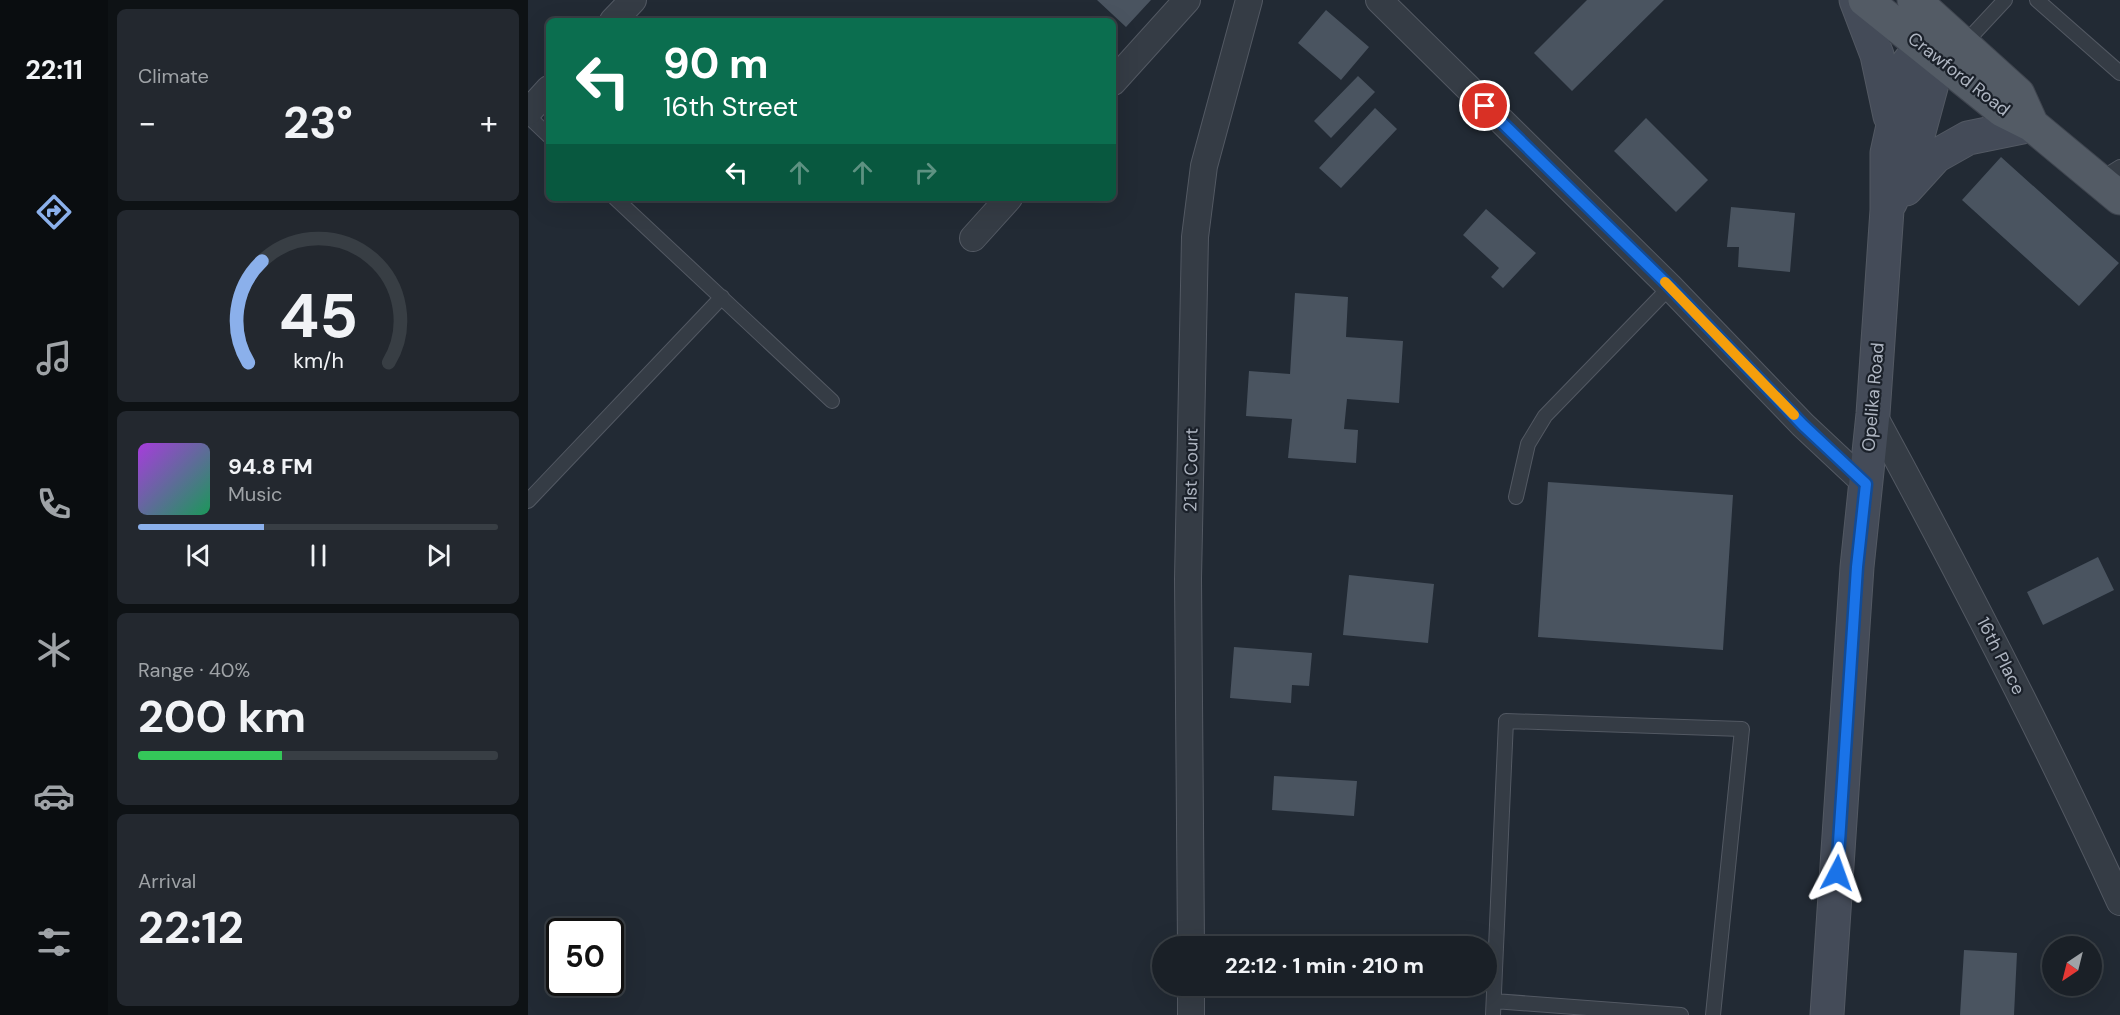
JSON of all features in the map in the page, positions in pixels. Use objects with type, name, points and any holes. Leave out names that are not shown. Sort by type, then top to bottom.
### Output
[{"type":"main road","points":[[1856,0],[1877,55],[1892,126]]},
{"type":"main road","name":"Crawford Road","points":[[1866,0],[1940,42],[2018,94],[2032,125]]},
{"type":"main road","name":"Crawford Road","points":[[1914,0],[1940,42]]},
{"type":"main road","name":"Opelika Road","points":[[1827,1015],[1857,567],[1873,414],[1887,210],[1887,153],[1906,66],[1940,42]]},
{"type":"main road","name":"Opelika Road","points":[[1887,210],[1913,154],[1933,80],[1940,42]]},
{"type":"main road","points":[[1887,210],[1936,156],[1968,138],[2032,125],[2113,182]]},
{"type":"street","points":[[616,18],[633,0]]},
{"type":"street","points":[[1116,79],[1187,0]]},
{"type":"street","name":"21st Court","points":[[1191,936],[1188,579],[1196,237],[1204,166],[1249,0]]},
{"type":"street","points":[[1379,0],[1670,287],[1803,425],[1866,484]]},
{"type":"street","points":[[528,112],[546,92]]},
{"type":"street","points":[[973,238],[1007,201]]},
{"type":"street","name":"16th Place","points":[[1873,414],[1956,567],[2033,720],[2120,902]]},
{"type":"street","points":[[1191,996],[1191,1015]]},
{"type":"lane","points":[[1940,42],[2005,0]]},
{"type":"lane","points":[[2037,0],[2120,73]]},
{"type":"lane","points":[[528,116],[546,133]]},
{"type":"lane","points":[[618,201],[832,401]]},
{"type":"lane","points":[[1516,497],[1528,444],[1545,416],[1670,287]]},
{"type":"lane","points":[[528,501],[722,297]]},
{"type":"lane","points":[[1681,1015],[1493,1008],[1506,721],[1742,729],[1713,1015]]},
{"type":"building","points":[[1097,0],[1151,0],[1126,27]]},
{"type":"building","points":[[1587,0],[1664,0],[1572,91],[1534,53]]},
{"type":"building","points":[[1326,10],[1369,47],[1341,80],[1298,43]]},
{"type":"building","points":[[1358,76],[1375,92],[1331,138],[1314,121]]},
{"type":"building","points":[[1375,108],[1397,129],[1341,188],[1319,168]]},
{"type":"building","points":[[1646,118],[1708,180],[1676,212],[1614,151]]},
{"type":"building","points":[[2001,157],[2119,263],[2079,306],[1962,200]]},
{"type":"building","points":[[1731,207],[1795,213],[1790,272],[1738,267],[1739,247],[1727,247]]},
{"type":"building","points":[[1486,209],[1536,253],[1503,288],[1491,277],[1499,268],[1463,235]]},
{"type":"building","points":[[1295,293],[1348,297],[1346,337],[1403,341],[1399,403],[1347,399],[1344,429],[1358,430],[1356,463],[1288,458],[1292,419],[1246,416],[1249,371],[1290,374]]},
{"type":"building","points":[[1548,482],[1733,495],[1723,650],[1538,637]]},
{"type":"building","points":[[2098,557],[2114,590],[2043,625],[2027,592]]},
{"type":"building","points":[[1349,575],[1434,584],[1428,643],[1343,635]]},
{"type":"building","points":[[1234,647],[1312,653],[1309,686],[1292,685],[1291,703],[1230,698]]},
{"type":"building","points":[[1274,776],[1357,781],[1354,816],[1272,810]]},
{"type":"building","points":[[1964,950],[2017,953],[2014,1015],[1960,1015]]},
{"type":"slow traffic","points":[[1665,282],[1794,415]]},
{"type":"route","points":[[1485,106],[1670,287],[1803,425],[1866,484],[1857,567],[1837,873]]}]
